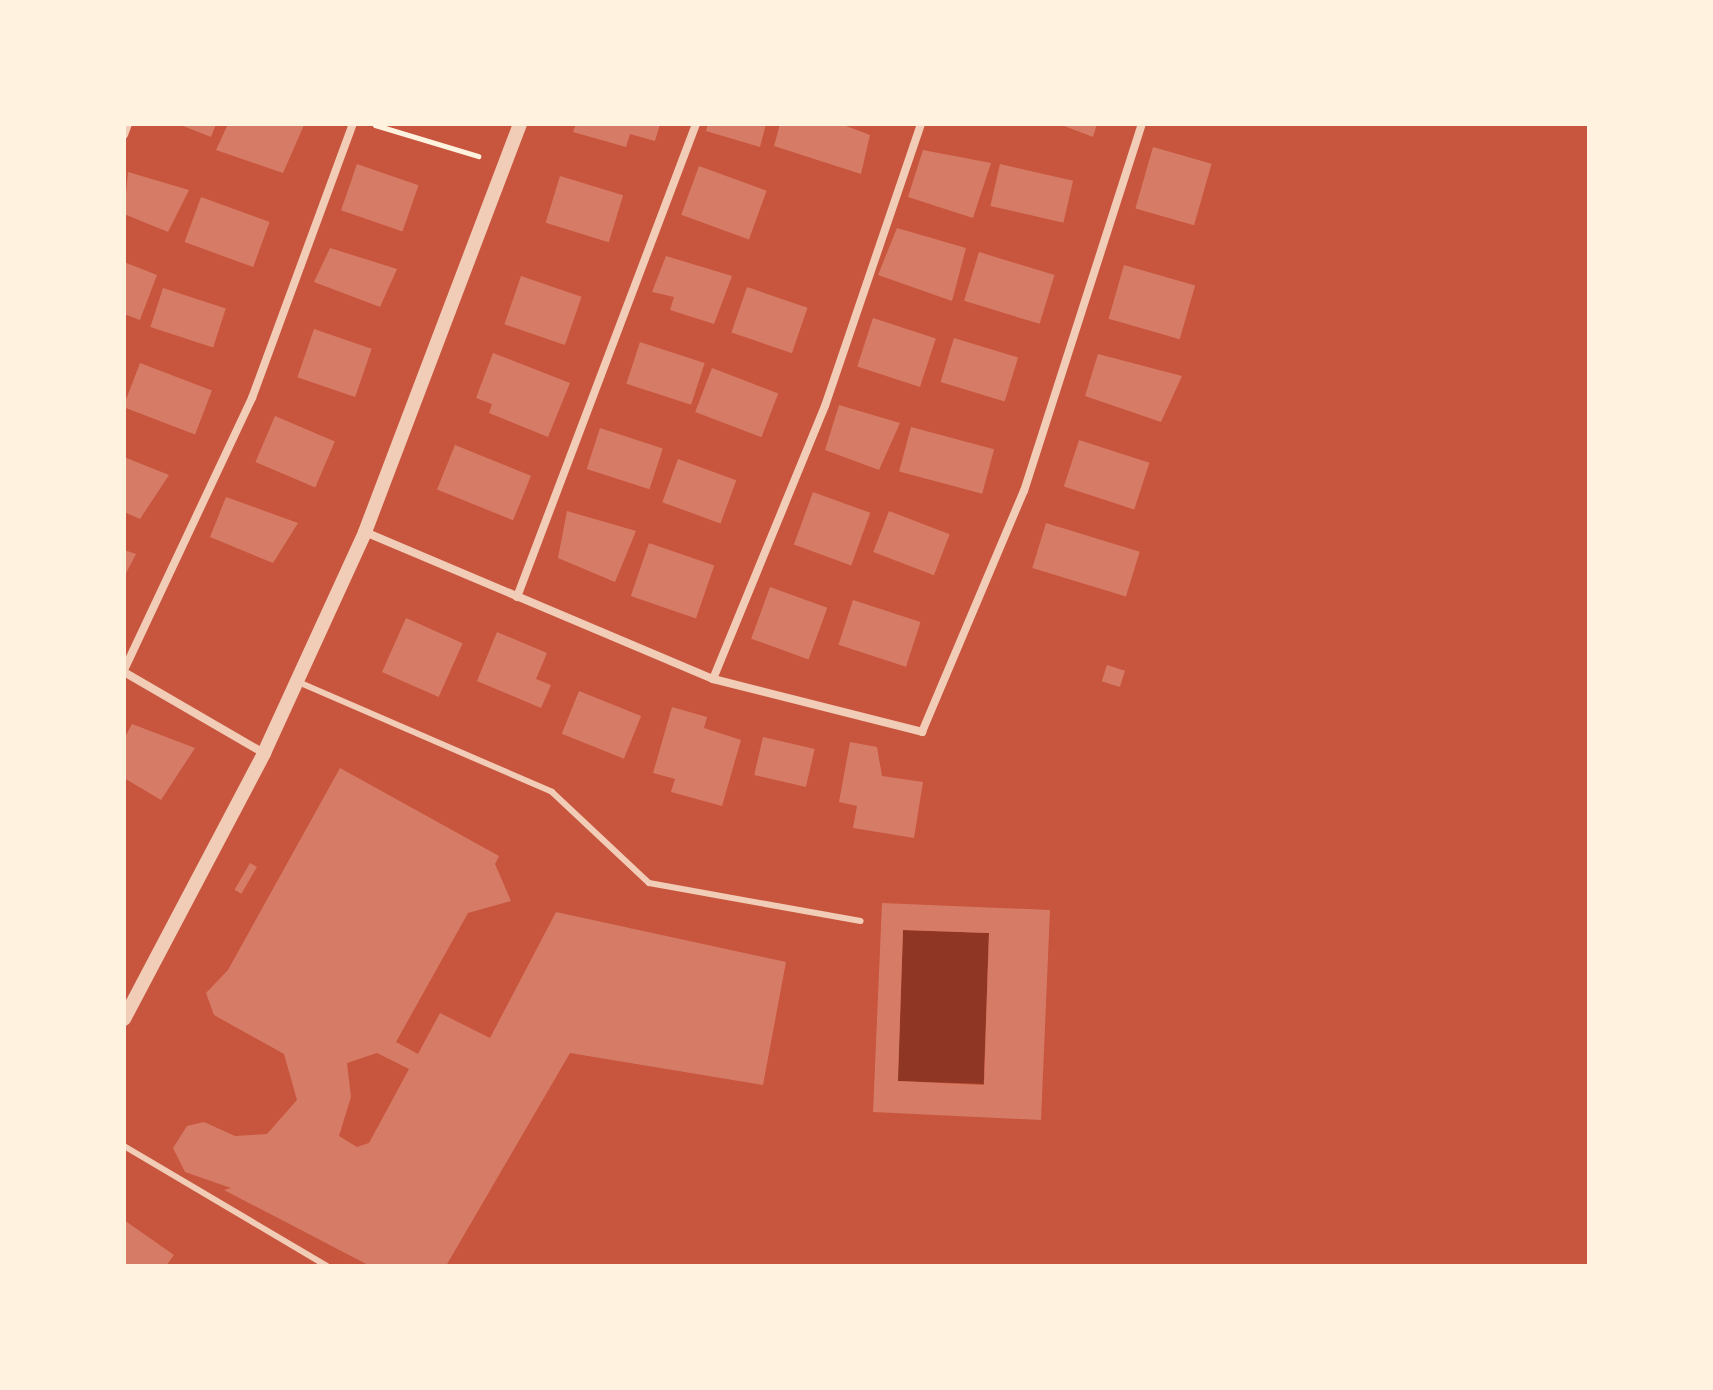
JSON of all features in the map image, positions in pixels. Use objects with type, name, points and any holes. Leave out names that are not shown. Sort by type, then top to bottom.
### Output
[{"type":"street","points":[[124,135],[128,124]]},
{"type":"street","points":[[264,753],[124,671],[252,398],[353,124]]},
{"type":"street","points":[[124,1019],[264,753],[365,532],[520,124]]},
{"type":"street","points":[[517,597],[696,124]]},
{"type":"street","points":[[713,679],[825,406],[921,124]]},
{"type":"street","points":[[365,532],[713,679],[922,732],[1024,491],[1142,124]]},
{"type":"lane","points":[[296,681],[552,792],[649,883],[861,921]]},
{"type":"lane","points":[[124,1146],[327,1266]]},
{"type":"path","points":[[372,124],[478,156]]},
{"type":"shaded area","points":[[903,930],[989,933],[984,1084],[898,1081]]},
{"type":"building","points":[[178,124],[216,124],[211,137]]},
{"type":"building","points":[[228,124],[304,125],[283,173],[216,150]]},
{"type":"building","points":[[576,124],[660,124],[655,141],[630,134],[626,147],[573,132]]},
{"type":"building","points":[[708,124],[766,124],[760,147],[706,131]]},
{"type":"building","points":[[780,124],[841,124],[870,135],[861,174],[774,146]]},
{"type":"building","points":[[1059,124],[1097,124],[1093,137]]},
{"type":"building","points":[[1153,147],[1212,164],[1194,225],[1135,209]]},
{"type":"building","points":[[923,150],[991,163],[973,218],[908,197]]},
{"type":"building","points":[[357,164],[418,185],[403,231],[341,210]]},
{"type":"building","points":[[1000,164],[1073,181],[1063,223],[990,206]]},
{"type":"building","points":[[699,166],[767,191],[749,239],[681,215]]},
{"type":"building","points":[[128,172],[189,190],[168,232],[124,214]]},
{"type":"building","points":[[560,176],[623,195],[609,242],[546,223]]},
{"type":"building","points":[[201,197],[270,222],[253,267],[185,242]]},
{"type":"building","points":[[897,228],[966,248],[952,301],[878,275]]},
{"type":"building","points":[[330,248],[397,269],[380,307],[314,282]]},
{"type":"building","points":[[979,252],[1055,275],[1040,324],[964,301]]},
{"type":"building","points":[[666,256],[732,276],[714,324],[670,310],[674,297],[652,292]]},
{"type":"building","points":[[124,262],[157,275],[140,320],[124,314]]},
{"type":"building","points":[[1124,265],[1195,285],[1180,339],[1109,319]]},
{"type":"building","points":[[521,276],[582,297],[565,345],[504,324]]},
{"type":"building","points":[[747,287],[808,308],[792,353],[731,332]]},
{"type":"building","points":[[163,288],[226,308],[213,347],[150,327]]},
{"type":"building","points":[[873,318],[936,338],[920,387],[857,367]]},
{"type":"building","points":[[314,329],[372,349],[355,397],[297,377]]},
{"type":"building","points":[[954,338],[1018,358],[1005,402],[941,382]]},
{"type":"building","points":[[640,342],[705,363],[691,405],[626,384]]},
{"type":"building","points":[[493,353],[570,383],[548,437],[489,413],[492,404],[476,398]]},
{"type":"building","points":[[1098,354],[1182,376],[1161,422],[1085,396]]},
{"type":"building","points":[[140,363],[212,391],[195,434],[124,407]]},
{"type":"building","points":[[712,368],[778,393],[761,437],[695,412]]},
{"type":"building","points":[[839,405],[900,423],[879,470],[825,450]]},
{"type":"building","points":[[275,416],[335,441],[315,487],[255,462]]},
{"type":"building","points":[[911,427],[994,449],[982,494],[899,471]]},
{"type":"building","points":[[600,428],[663,448],[649,489],[587,469]]},
{"type":"building","points":[[1079,440],[1149,463],[1134,509],[1064,487]]},
{"type":"building","points":[[455,445],[531,476],[513,520],[437,490]]},
{"type":"building","points":[[124,457],[169,475],[140,519],[124,512]]},
{"type":"building","points":[[678,459],[736,480],[721,523],[662,502]]},
{"type":"building","points":[[813,492],[870,513],[851,565],[794,545]]},
{"type":"building","points":[[226,497],[298,523],[273,563],[210,537]]},
{"type":"building","points":[[567,511],[636,531],[615,582],[558,558]]},
{"type":"building","points":[[889,511],[950,534],[934,575],[873,552]]},
{"type":"building","points":[[1046,523],[1140,552],[1126,597],[1032,568]]},
{"type":"building","points":[[649,543],[714,565],[696,618],[631,596]]},
{"type":"building","points":[[124,550],[136,554],[124,577]]},
{"type":"building","points":[[770,587],[827,608],[809,660],[751,639]]},
{"type":"building","points":[[853,600],[921,622],[906,667],[838,645]]},
{"type":"building","points":[[406,618],[463,643],[439,697],[382,672]]},
{"type":"building","points":[[497,632],[547,653],[536,679],[551,685],[541,708],[477,681]]},
{"type":"building","points":[[1107,665],[1125,671],[1120,687],[1102,681]]},
{"type":"building","points":[[579,691],[641,716],[624,759],[562,734]]},
{"type":"building","points":[[672,707],[707,717],[704,728],[741,740],[722,806],[671,792],[675,779],[653,773]]},
{"type":"building","points":[[132,724],[195,748],[161,800],[124,778],[124,739]]},
{"type":"building","points":[[763,737],[815,749],[806,787],[754,775]]},
{"type":"building","points":[[850,742],[877,747],[882,776],[923,782],[914,838],[853,828],[857,806],[839,802]]},
{"type":"building","points":[[340,768],[499,856],[495,864],[511,901],[468,913],[396,1042],[418,1054],[440,1013],[490,1038],[556,912],[786,962],[763,1085],[570,1053],[446,1266],[370,1266],[224,1190],[231,1188],[185,1172],[173,1148],[187,1126],[204,1122],[235,1136],[267,1134],[297,1100],[284,1054],[214,1015],[206,993],[228,970]],"holes":[[[377,1053],[409,1069],[369,1143],[357,1147],[339,1136],[351,1097],[347,1063]]]},
{"type":"building","points":[[250,863],[257,867],[241,894],[235,890]]},
{"type":"building","points":[[882,903],[1050,910],[1041,1120],[873,1112]],"holes":[[[903,930],[989,933],[984,1085],[898,1081]]]},
{"type":"building","points":[[124,1220],[174,1255],[166,1266],[124,1266]]}]
